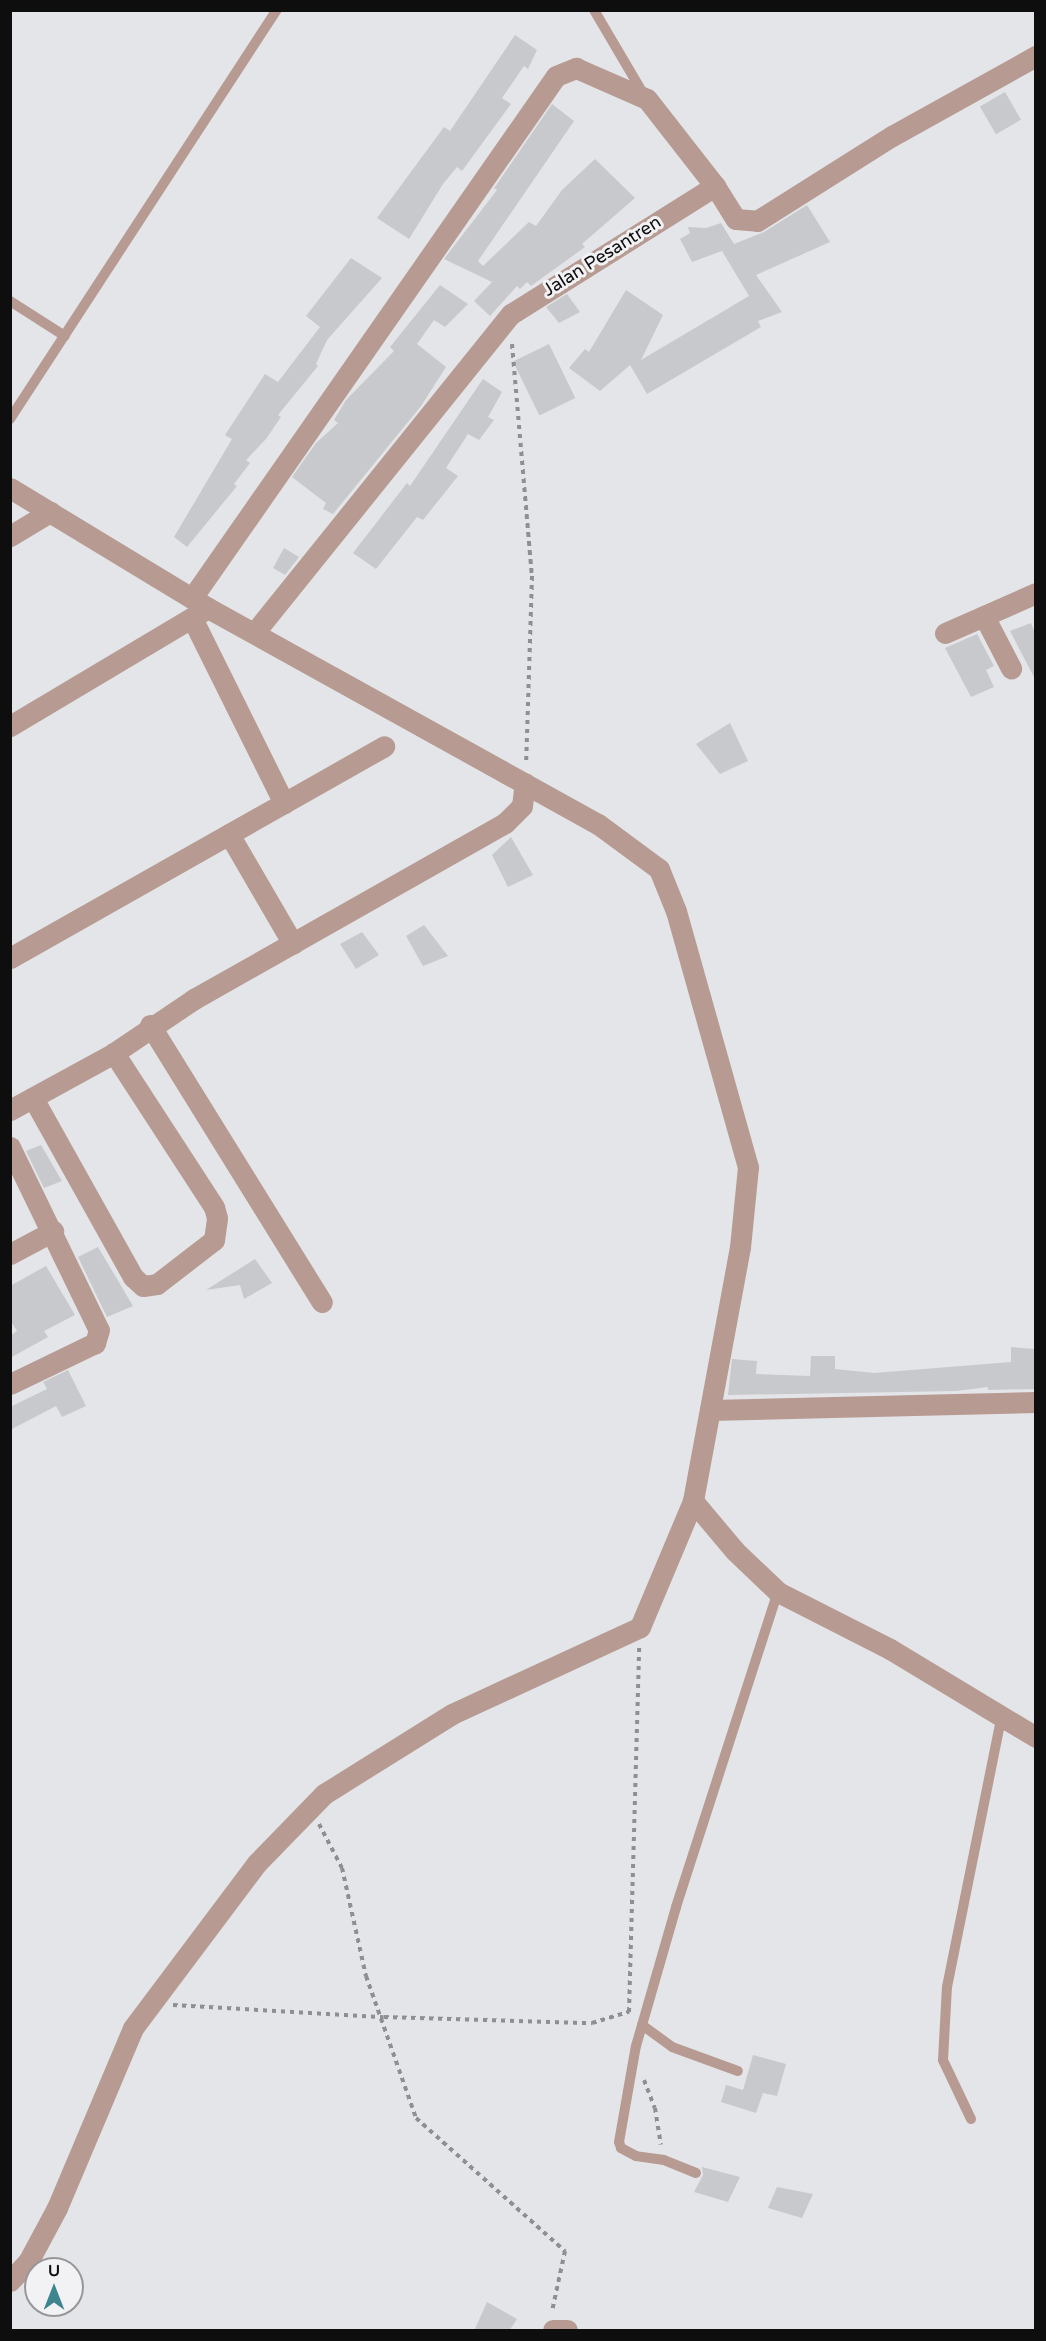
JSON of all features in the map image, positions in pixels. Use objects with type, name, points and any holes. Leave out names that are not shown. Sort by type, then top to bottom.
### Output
[{"type":"street","points":[[10,726],[198,608],[556,76],[576,68],[647,99],[715,186],[736,219],[757,221],[892,136],[1035,56]]},
{"type":"street","name":"Jalan Pesantren","points":[[255,632],[511,314],[715,186]]},
{"type":"street","points":[[10,488],[198,608],[255,632],[598,824],[651,860],[659,869],[676,911],[748,1167],[740,1247],[693,1501],[640,1627],[452,1714],[324,1794],[309,1809],[257,1863],[134,2028],[57,2208],[28,2262],[10,2281]]},
{"type":"street","points":[[10,536],[50,512]]},
{"type":"street","points":[[945,633],[1035,593]]},
{"type":"street","points":[[198,608],[284,803]]},
{"type":"street","points":[[984,616],[1011,668]]},
{"type":"street","points":[[10,958],[384,746]]},
{"type":"street","points":[[10,1110],[114,1053],[150,1025],[505,823],[522,806],[525,783]]},
{"type":"street","points":[[229,834],[292,944]]},
{"type":"street","points":[[150,1025],[322,1302]]},
{"type":"street","points":[[33,1098],[133,1277],[142,1286],[157,1284],[214,1240],[217,1218],[214,1207],[114,1053]]},
{"type":"street","points":[[10,1147],[97,1322],[98,1335],[94,1343],[10,1384]]},
{"type":"street","points":[[10,1254],[52,1231]]},
{"type":"street","points":[[710,1410],[1035,1402]]},
{"type":"street","points":[[693,1501],[735,1551],[778,1592],[890,1649],[985,1705],[1001,1719],[1035,1737]]},
{"type":"lane","points":[[10,419],[278,10]]},
{"type":"lane","points":[[594,10],[647,99]]},
{"type":"lane","points":[[10,301],[65,336]]},
{"type":"lane","points":[[696,2173],[664,2160],[636,2156],[621,2148],[619,2142],[636,2046],[679,1896],[778,1592]]},
{"type":"lane","points":[[971,2119],[943,2060],[946,1987],[1001,1719]]},
{"type":"lane","points":[[642,2025],[672,2047],[738,2070]]},
{"type":"path","points":[[511,314],[513,382],[532,576],[525,783]]},
{"type":"path","points":[[640,1627],[629,2012],[636,2046],[655,2108],[664,2160]]},
{"type":"path","points":[[309,1809],[332,1844],[342,1869],[366,1976],[384,2018],[398,2074],[416,2118],[565,2251],[562,2274],[552,2298],[559,2330]]},
{"type":"path","points":[[151,2004],[384,2018],[592,2023],[629,2012]]},
{"type":"building","points":[[515,35],[537,50],[528,69],[524,66],[502,98],[511,104],[462,171],[457,167],[443,184],[409,239],[377,218],[444,127],[450,131]]},
{"type":"building","points":[[1005,92],[1021,120],[996,134],[980,106]]},
{"type":"building","points":[[552,104],[574,121],[478,261],[483,266],[529,222],[536,226],[562,190],[595,159],[635,198],[582,244],[585,247],[531,286],[527,282],[520,289],[517,286],[490,316],[474,301],[492,282],[444,259],[497,190],[494,188]]},
{"type":"building","points":[[807,205],[830,242],[756,275],[782,312],[758,321],[761,327],[647,394],[630,365],[600,391],[569,368],[585,349],[589,352],[626,290],[663,315],[641,360],[749,296],[722,251],[692,262],[680,239],[690,233],[688,227],[706,228],[721,223],[734,244],[764,232]]},
{"type":"building","points":[[351,258],[382,278],[327,340],[316,364],[318,366],[278,415],[281,417],[266,439],[246,460],[250,463],[234,484],[237,486],[187,547],[174,537],[232,439],[225,435],[265,374],[278,382],[320,327],[306,316]]},
{"type":"building","points":[[440,285],[468,304],[445,327],[434,320],[417,344],[446,367],[421,406],[333,514],[323,509],[326,503],[292,477],[316,443],[338,423],[334,420],[346,400],[394,351],[390,347]]},
{"type":"building","points":[[567,294],[580,312],[559,323],[546,307]]},
{"type":"building","points":[[549,344],[575,398],[539,415],[513,362]]},
{"type":"building","points":[[483,379],[502,392],[488,417],[494,420],[479,440],[468,434],[446,468],[458,476],[423,520],[417,517],[376,569],[353,553],[407,483],[410,486]]},
{"type":"building","points":[[284,548],[299,557],[285,575],[273,568]]},
{"type":"building","points":[[1031,623],[1035,633],[1035,679],[1010,631]]},
{"type":"building","points":[[977,634],[994,666],[986,670],[994,687],[971,697],[945,648]]},
{"type":"building","points":[[730,723],[748,761],[720,774],[696,744]]},
{"type":"building","points":[[511,837],[533,875],[508,887],[492,855]]},
{"type":"building","points":[[424,925],[448,956],[423,966],[406,936]]},
{"type":"building","points":[[362,932],[379,955],[356,969],[340,944]]},
{"type":"building","points":[[41,1145],[62,1181],[44,1188],[26,1151]]},
{"type":"building","points":[[98,1247],[133,1306],[107,1317],[78,1257]]},
{"type":"building","points":[[255,1259],[272,1283],[244,1299],[240,1285],[206,1290]]},
{"type":"building","points":[[46,1266],[75,1315],[44,1331],[48,1337],[10,1358],[10,1336],[17,1331],[10,1320],[10,1286]]},
{"type":"building","points":[[1011,1347],[1035,1349],[1035,1389],[988,1390],[988,1387],[956,1391],[728,1395],[732,1359],[757,1361],[756,1374],[810,1376],[811,1356],[835,1356],[835,1369],[874,1373],[1011,1362]]},
{"type":"building","points":[[68,1370],[86,1406],[62,1417],[56,1406],[10,1430],[10,1407],[47,1389],[43,1382]]},
{"type":"building","points":[[753,2055],[786,2064],[777,2096],[763,2093],[756,2113],[721,2102],[726,2085],[743,2090]]},
{"type":"building","points":[[702,2167],[740,2177],[728,2202],[694,2192],[703,2175]]},
{"type":"building","points":[[777,2187],[813,2194],[802,2218],[768,2208]]},
{"type":"building","points":[[487,2302],[517,2319],[509,2331],[474,2331]]}]
